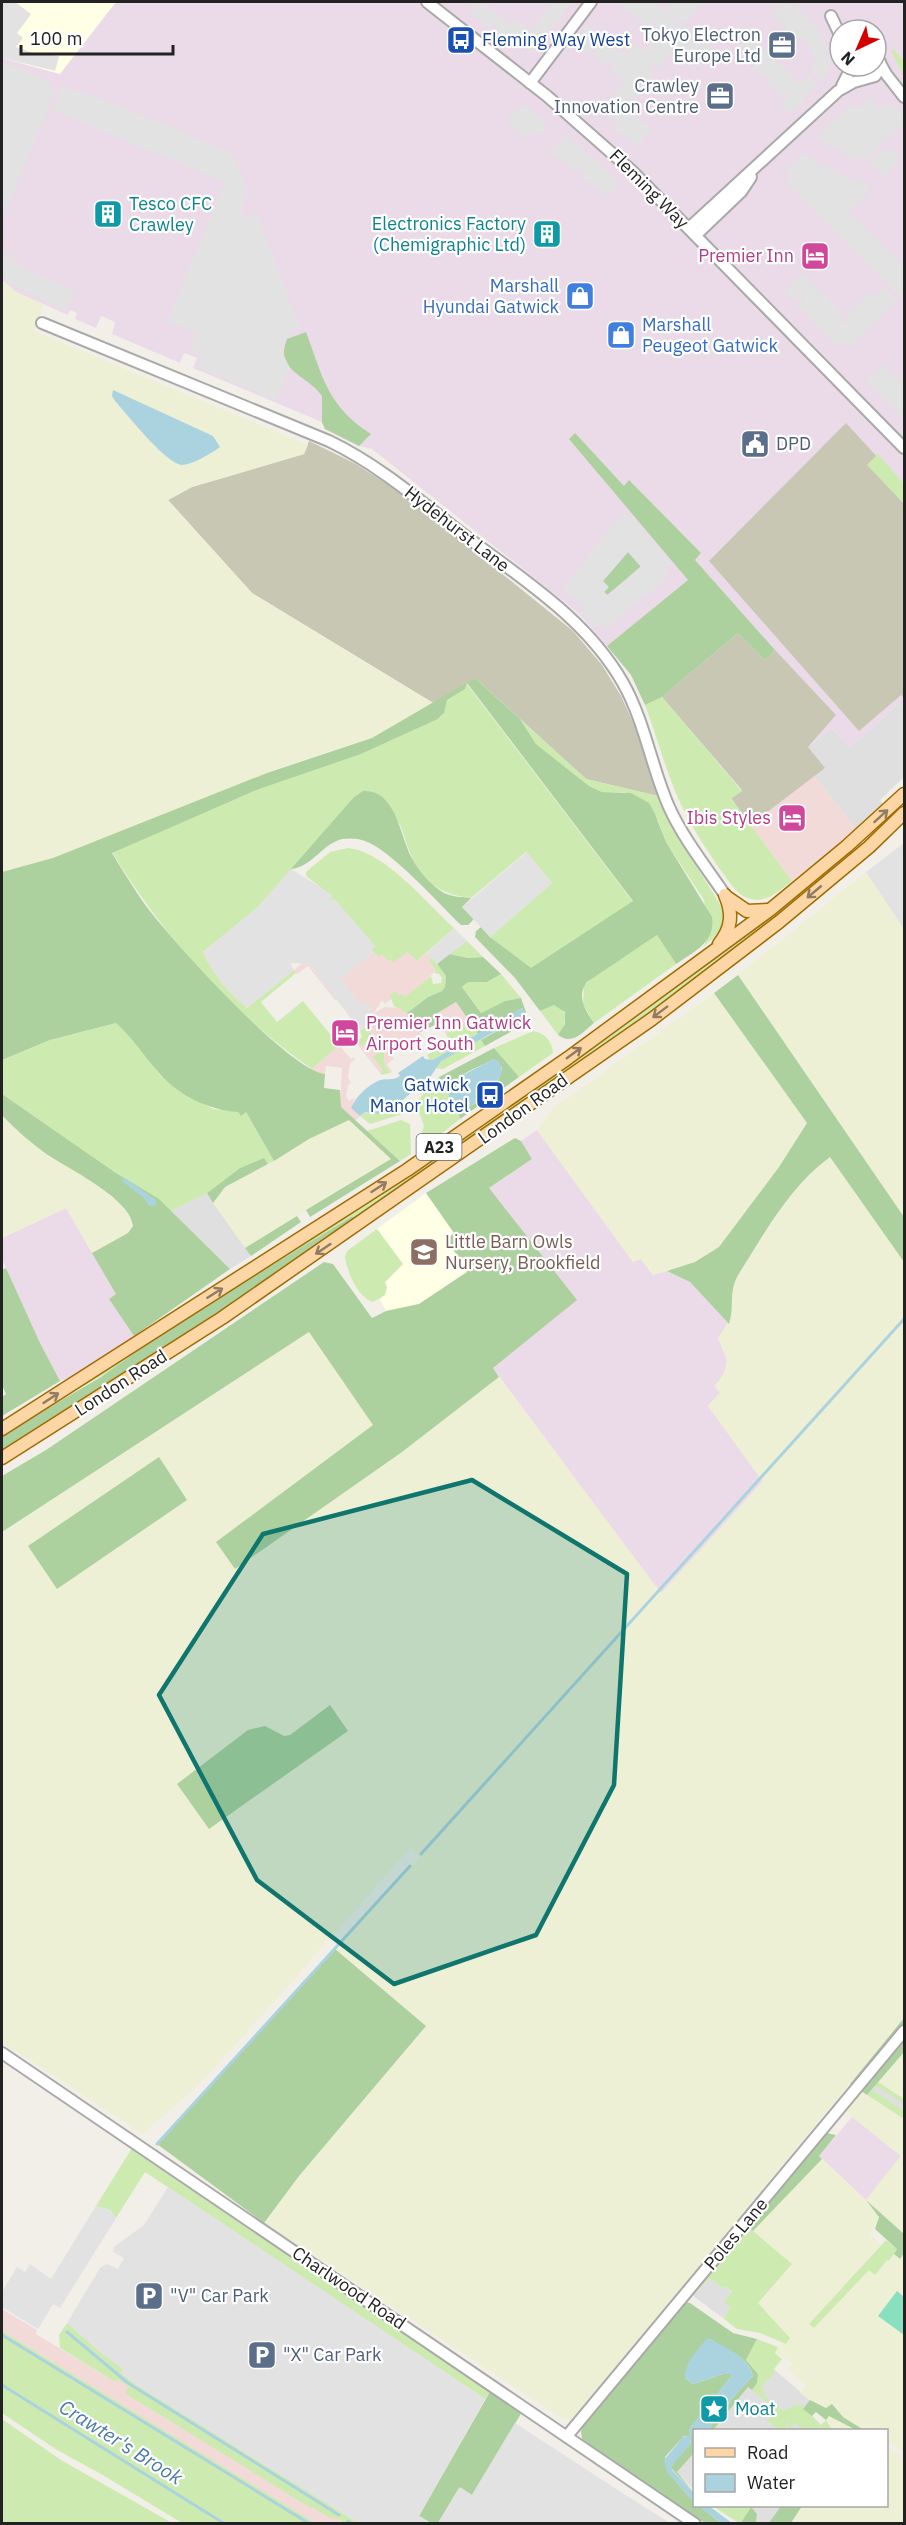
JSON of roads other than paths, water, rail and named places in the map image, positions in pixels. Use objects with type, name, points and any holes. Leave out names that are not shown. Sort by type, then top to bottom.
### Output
[{"type":"main road","name":"London Road","points":[[2,1429],[407,1170],[692,968],[771,909],[904,794]]},
{"type":"main road","name":"London Road","points":[[2,1458],[222,1318],[652,1019],[779,922],[869,847],[904,813]]},
{"type":"main road","points":[[725,895],[735,905],[747,911],[771,909]]},
{"type":"main road","points":[[692,968],[718,944],[728,931],[731,913],[725,895]]},
{"type":"street","name":"Fleming Way","points":[[427,2],[604,145],[904,448]]},
{"type":"street","points":[[530,83],[591,2]]},
{"type":"street","points":[[888,73],[903,95]]},
{"type":"street","points":[[838,91],[848,78]]},
{"type":"street","points":[[692,232],[743,190],[759,167],[838,91],[851,82],[867,79],[880,81],[903,95]]},
{"type":"street","name":"Hydehurst Lane","points":[[42,323],[358,455],[558,608],[595,644],[621,681],[641,721],[669,806],[683,833],[725,895]]},
{"type":"street","name":"Poles Lane","points":[[567,2436],[904,2031]]},
{"type":"street","name":"Charlwood Road","points":[[2,2053],[695,2523]]},
{"type":"water","points":[[113,390],[213,436],[220,447],[191,463],[182,465],[175,462],[156,447],[115,401],[112,396]]},
{"type":"water","points":[[522,1008],[525,1015],[441,1061],[431,1076],[391,1110],[379,1114],[366,1112],[360,1116],[351,1108],[359,1095],[376,1082],[400,1076],[398,1073],[423,1056],[425,1059],[433,1060]]},
{"type":"water","points":[[494,1059],[499,1061],[502,1071],[495,1085],[481,1099],[465,1107],[458,1106],[452,1101],[448,1093],[449,1087],[461,1076]]},
{"type":"water","points":[[123,1177],[156,1200],[156,1205],[149,1206],[144,1198],[122,1181]]},
{"type":"water","points":[[708,2338],[741,2358],[753,2376],[709,2429],[693,2429],[693,2436],[690,2437],[691,2444],[672,2465],[672,2470],[693,2492],[693,2501],[667,2472],[664,2460],[683,2437],[691,2435],[689,2431],[691,2427],[733,2374],[723,2374],[693,2384],[685,2378],[685,2373],[697,2351]]},
{"type":"water","points":[[700,2507],[710,2507],[732,2523],[721,2523]]},
{"type":"waterway","points":[[421,1854],[904,1319]]},
{"type":"waterway","points":[[157,2144],[410,1866]]},
{"type":"waterway","points":[[67,2332],[128,2383],[339,2515]]},
{"type":"waterway","points":[[2,2335],[310,2524]]},
{"type":"waterway","name":"Crawter's Brook","points":[[2,2385],[225,2524]]},
{"type":"waterway","points":[[348,2521],[352,2524]]},
{"type":"place","name":"Fleming Way West","points":[[461,40]]},
{"type":"place","name":"Tokyo Electron Europe Ltd","points":[[782,45]]},
{"type":"place","name":"Crawley Innovation Centre","points":[[720,96]]},
{"type":"place","name":"Tesco CFC Crawley","points":[[108,214]]},
{"type":"place","name":"Electronics Factory (Chemigraphic Ltd)","points":[[547,234]]},
{"type":"place","name":"Premier Inn","points":[[815,256]]},
{"type":"place","name":"Marshall Hyundai Gatwick","points":[[580,296]]},
{"type":"place","name":"Marshall Peugeot Gatwick","points":[[621,335]]},
{"type":"place","name":"DPD","points":[[755,444]]},
{"type":"place","name":"Ibis Styles","points":[[792,818]]},
{"type":"place","name":"Premier Inn Gatwick Airport South","points":[[345,1033]]},
{"type":"place","name":"Gatwick Manor Hotel","points":[[490,1095]]},
{"type":"place","name":"Little Barn Owls Nursery, Brookfield","points":[[424,1252]]},
{"type":"place","name":"\"V\" Car Park","points":[[149,2296]]},
{"type":"place","name":"\"X\" Car Park","points":[[262,2355]]},
{"type":"place","name":"Moat","points":[[714,2409]]}]
